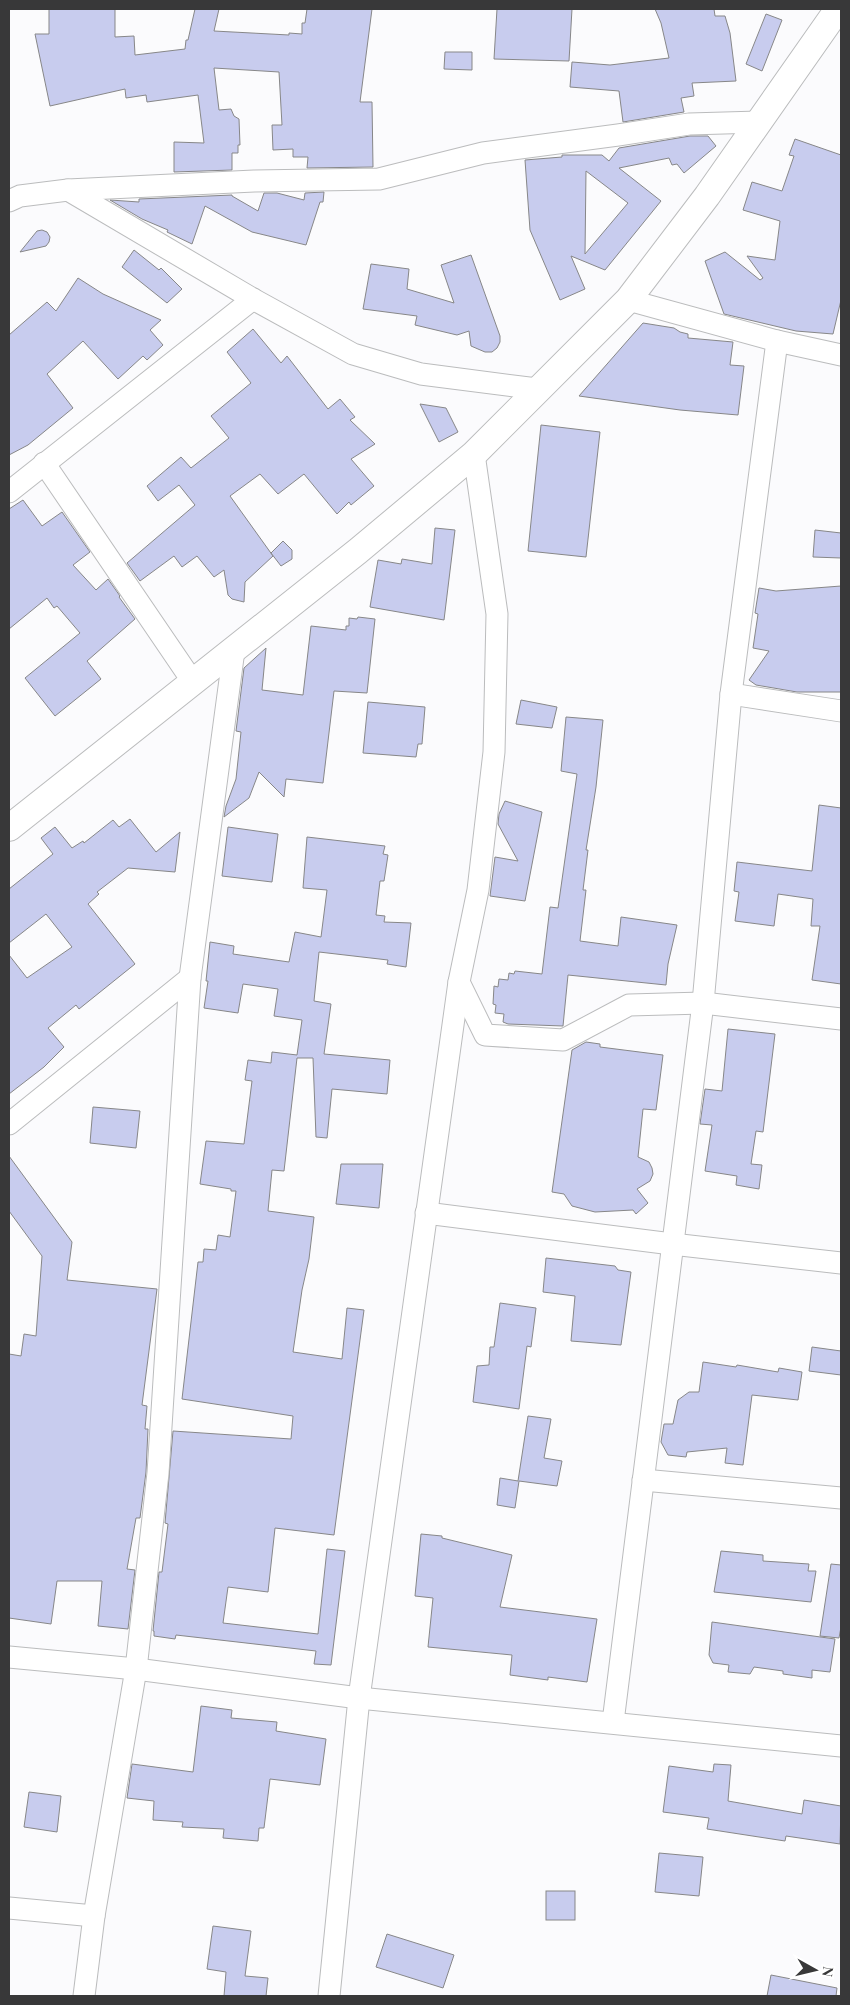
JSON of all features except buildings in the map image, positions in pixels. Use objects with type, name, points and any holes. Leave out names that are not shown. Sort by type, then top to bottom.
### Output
[{"type":"street","points":[[9,828],[358,551],[474,454],[628,300],[707,196],[838,9]]},
{"type":"street","points":[[9,201],[20,196],[68,190],[254,181],[379,178],[483,153],[689,124],[759,122]]},
{"type":"street","points":[[68,190],[253,299],[353,354],[421,374],[537,389]]},
{"type":"street","points":[[9,492],[253,299]]},
{"type":"street","points":[[628,300],[841,355]]},
{"type":"street","points":[[613,1722],[703,1003],[731,694],[777,340]]},
{"type":"street","points":[[329,1996],[359,1698],[458,982],[478,890],[494,752],[498,614],[474,454]]},
{"type":"street","points":[[44,464],[193,682]]},
{"type":"street","points":[[84,1996],[94,1916],[136,1669],[158,1473],[190,978],[234,650]]},
{"type":"street","points":[[731,694],[841,711]]},
{"type":"street","points":[[9,1124],[190,978]]},
{"type":"street","points":[[458,982],[485,1035],[563,1040],[629,1005],[703,1003],[841,1018]]},
{"type":"street","points":[[426,1213],[841,1263]]},
{"type":"street","points":[[643,1480],[841,1498]]},
{"type":"street","points":[[9,1657],[136,1669],[359,1698],[841,1746]]},
{"type":"street","points":[[9,1908],[94,1916]]}]
